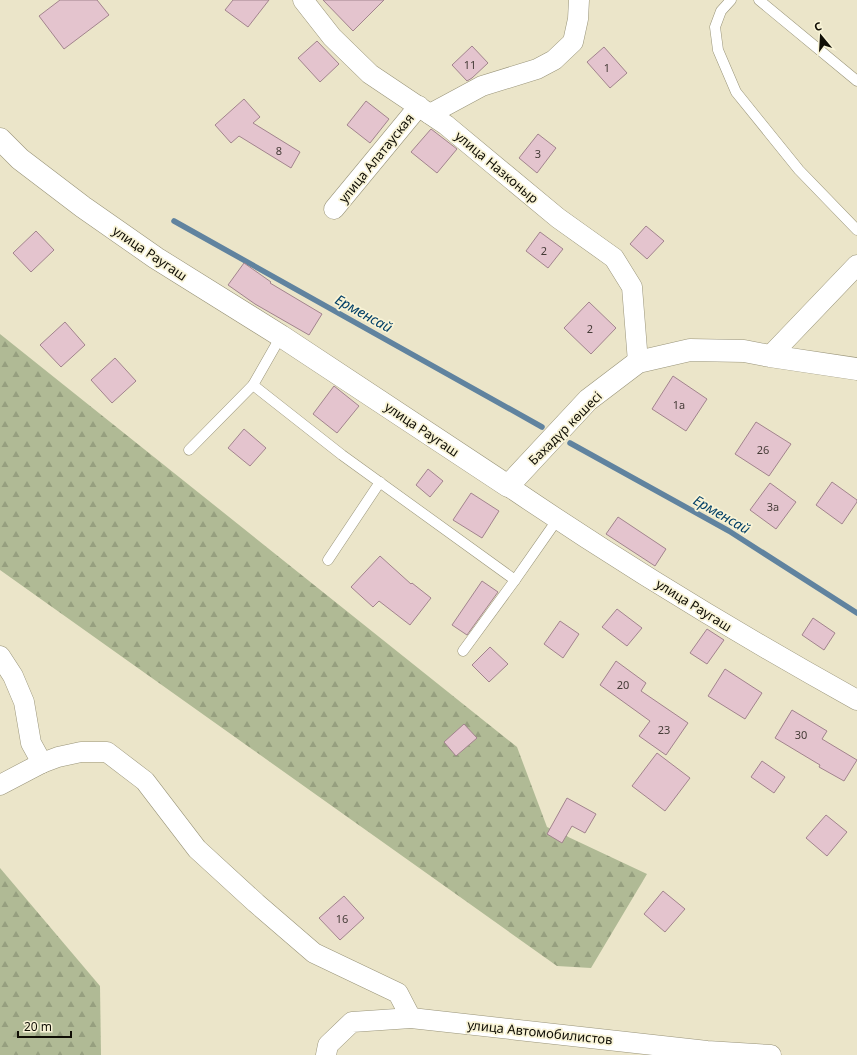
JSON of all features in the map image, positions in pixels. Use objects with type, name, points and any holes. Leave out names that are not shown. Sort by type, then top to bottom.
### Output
[{"type":"street","name":"улица Назконыр","points":[[303,0],[332,37],[370,74],[446,125],[558,218],[614,258],[632,287],[638,362]]},
{"type":"street","name":"улица Алатауская","points":[[334,209],[425,110],[482,86],[538,69],[554,60],[573,42],[578,19],[579,0]]},
{"type":"street","name":"улица Раугаш","points":[[0,140],[20,159],[83,207],[150,254],[281,336],[557,520],[772,652],[857,700]]},
{"type":"street","points":[[770,356],[857,265]]},
{"type":"street","name":"Бахадүр көшесі","points":[[508,486],[588,400],[638,362],[690,350],[744,351],[857,370]]},
{"type":"street","points":[[0,656],[13,676],[24,702],[30,743],[42,763]]},
{"type":"street","points":[[0,784],[42,763],[58,757],[81,752],[107,752],[145,781],[197,849],[256,903],[314,953],[398,993],[411,1018]]},
{"type":"street","name":"улица Автомобилистов","points":[[326,1055],[328,1045],[352,1022],[411,1018],[699,1050],[771,1055]]},
{"type":"lane","points":[[731,0],[721,11],[715,27],[718,50],[736,92],[799,170],[857,230]]},
{"type":"lane","points":[[759,0],[857,81]]},
{"type":"lane","points":[[189,450],[253,385],[281,336]]},
{"type":"lane","points":[[253,385],[342,455],[515,580]]},
{"type":"lane","points":[[328,560],[380,482]]},
{"type":"lane","points":[[463,651],[557,520]]},
{"type":"green space","points":[[0,334],[517,747],[547,827],[647,874],[591,968],[557,966],[0,570]]},
{"type":"green space","points":[[0,868],[100,986],[101,1055],[0,1055]]},
{"type":"building","points":[[60,0],[97,0],[109,15],[64,49],[39,16]]},
{"type":"building","points":[[233,0],[269,0],[248,27],[225,10]]},
{"type":"building","points":[[323,0],[384,0],[353,31]]},
{"type":"building","points":[[317,41],[339,64],[320,82],[298,58]]},
{"type":"building","points":[[472,46],[488,63],[467,81],[452,65]]},
{"type":"building","points":[[604,47],[627,73],[610,88],[587,62]]},
{"type":"building","points":[[244,99],[260,117],[253,123],[300,152],[291,168],[239,136],[231,143],[215,125]]},
{"type":"building","points":[[366,101],[389,119],[370,143],[347,125]]},
{"type":"building","points":[[431,129],[457,149],[437,173],[411,152]]},
{"type":"building","points":[[538,134],[556,148],[537,173],[519,158]]},
{"type":"building","points":[[646,226],[664,241],[647,259],[630,244]]},
{"type":"building","points":[[36,231],[54,250],[31,272],[13,253]]},
{"type":"building","points":[[540,232],[563,249],[548,268],[526,251]]},
{"type":"building","points":[[244,263],[271,282],[270,283],[322,314],[309,335],[255,304],[228,285]]},
{"type":"building","points":[[589,302],[616,328],[591,354],[564,328]]},
{"type":"building","points":[[65,322],[85,345],[61,367],[40,345]]},
{"type":"building","points":[[115,358],[136,381],[112,403],[91,380]]},
{"type":"building","points":[[673,376],[707,399],[686,431],[652,409]]},
{"type":"building","points":[[334,386],[359,406],[337,433],[313,414]]},
{"type":"building","points":[[756,422],[791,444],[769,476],[735,454]]},
{"type":"building","points":[[244,429],[266,448],[250,466],[228,448]]},
{"type":"building","points":[[428,469],[443,481],[430,497],[416,485]]},
{"type":"building","points":[[832,482],[857,500],[842,524],[816,505]]},
{"type":"building","points":[[770,483],[796,502],[776,529],[750,510]]},
{"type":"building","points":[[471,493],[499,511],[482,538],[453,520]]},
{"type":"building","points":[[618,517],[666,549],[655,566],[606,534]]},
{"type":"building","points":[[380,556],[411,584],[412,583],[431,598],[410,625],[379,601],[373,607],[351,587]]},
{"type":"building","points":[[482,581],[498,592],[467,635],[452,625]]},
{"type":"building","points":[[617,609],[642,628],[627,646],[602,627]]},
{"type":"building","points":[[813,618],[835,633],[824,650],[802,635]]},
{"type":"building","points":[[560,621],[579,634],[563,658],[544,644]]},
{"type":"building","points":[[707,629],[724,640],[707,664],[690,653]]},
{"type":"building","points":[[490,647],[508,664],[489,682],[472,665]]},
{"type":"building","points":[[616,661],[646,683],[641,691],[688,723],[666,755],[639,736],[650,721],[600,685]]},
{"type":"building","points":[[725,669],[762,693],[745,719],[708,696]]},
{"type":"building","points":[[792,710],[827,731],[822,739],[857,760],[844,781],[819,767],[820,765],[775,738]]},
{"type":"building","points":[[464,724],[477,738],[456,756],[444,742]]},
{"type":"building","points":[[657,753],[690,778],[665,811],[632,786]]},
{"type":"building","points":[[762,761],[785,777],[774,793],[751,777]]},
{"type":"building","points":[[567,798],[596,814],[585,833],[572,826],[562,843],[547,834]]},
{"type":"building","points":[[826,815],[847,832],[827,856],[806,838]]},
{"type":"building","points":[[663,891],[685,909],[665,932],[644,914]]},
{"type":"building","points":[[344,896],[364,918],[340,940],[319,918]]},
{"type":"waterway","name":"Ерменсай","points":[[174,221],[542,427]]},
{"type":"waterway","name":"Ерменсай","points":[[570,443],[729,531],[857,613]]}]
